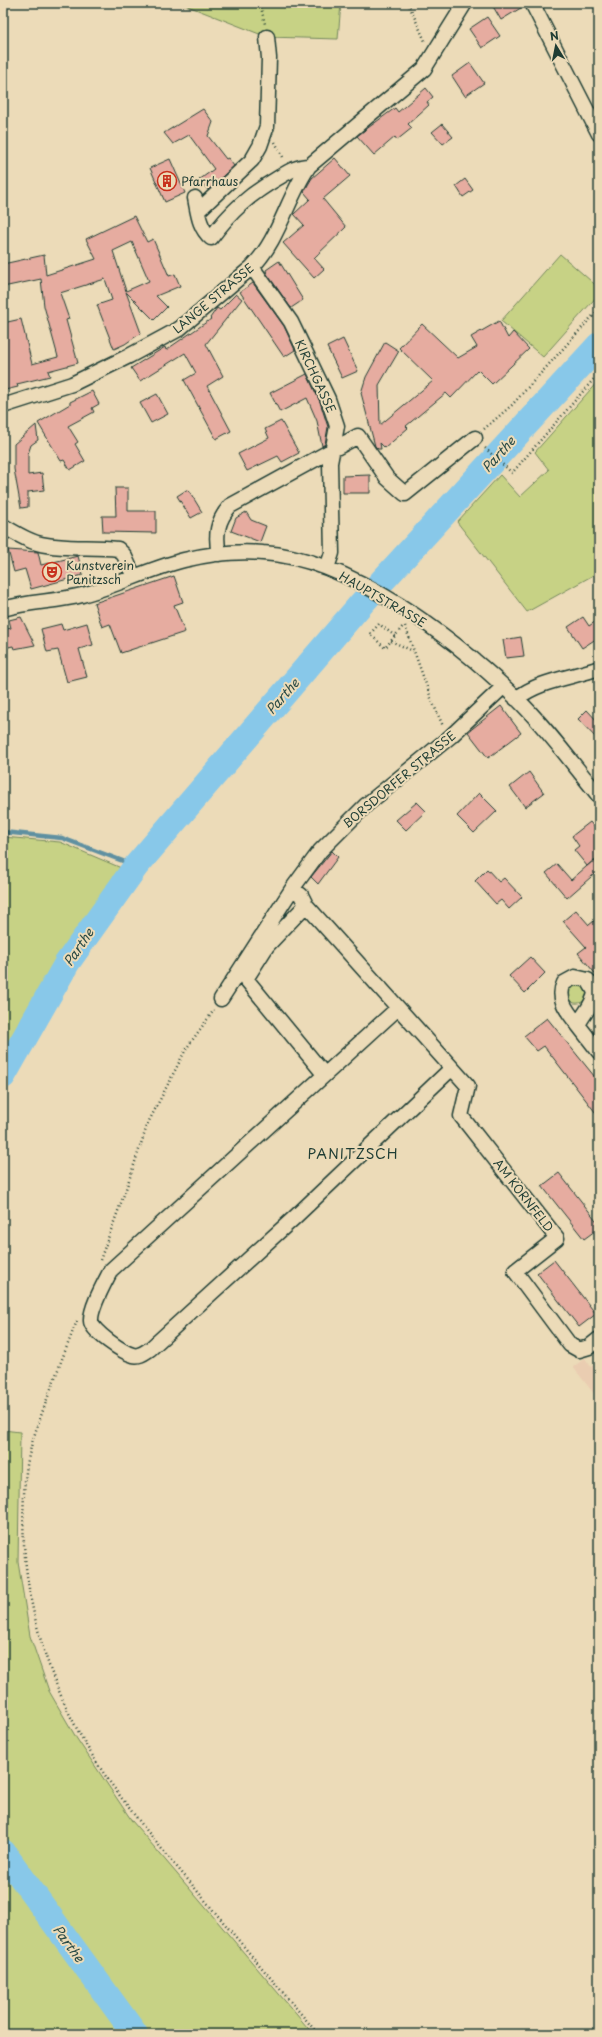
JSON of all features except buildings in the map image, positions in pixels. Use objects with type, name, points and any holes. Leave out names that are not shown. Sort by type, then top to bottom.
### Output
[{"type":"street","name":"LANGE STRASSE","points":[[3,406],[72,384],[130,356],[179,329],[252,267],[263,256],[300,179],[309,166],[424,69],[431,55],[465,3]]},
{"type":"street","points":[[532,3],[599,134]]},
{"type":"street","name":"LANGE STRASSE","points":[[268,36],[269,58],[267,126],[260,146],[252,160],[196,205],[201,226],[205,233],[211,238],[236,207],[252,194],[300,166],[309,166]]},
{"type":"street","name":"KIRCHGASSE","points":[[252,267],[290,322],[328,400],[337,426],[330,463],[332,553],[327,568]]},
{"type":"street","points":[[219,554],[218,530],[222,516],[230,506],[358,436],[387,478],[405,494],[479,442]]},
{"type":"street","points":[[3,526],[23,538],[38,543],[57,546],[118,550],[124,555],[134,577]]},
{"type":"street","name":"HAUPTSTRASSE","points":[[3,609],[81,595],[184,560],[219,554],[264,553],[304,560],[356,581],[392,602],[408,619],[451,642],[503,687]]},
{"type":"street","points":[[516,698],[528,689],[577,676],[599,668]]},
{"type":"street","points":[[503,687],[516,698],[599,796]]},
{"type":"street","name":"BORSDORFER STRASSE","points":[[221,999],[292,889],[320,851],[339,830],[366,805],[451,736],[503,687]]},
{"type":"street","points":[[292,889],[300,895],[306,904],[452,1068],[294,1218],[150,1349],[140,1355],[133,1355],[98,1333],[93,1328],[91,1321],[93,1310],[111,1270],[398,1008]]},
{"type":"street","points":[[306,904],[266,946],[246,979],[324,1074]]},
{"type":"street","points":[[578,1025],[599,1052]]},
{"type":"street","name":"AM KORNFELD","points":[[452,1068],[468,1086],[461,1116],[557,1238],[515,1271],[570,1345],[579,1350],[594,1343]]},
{"type":"path","points":[[260,3],[264,13],[268,36]]},
{"type":"path","points":[[408,3],[431,55]]},
{"type":"path","points":[[599,309],[479,442],[512,473],[599,373]]},
{"type":"path","points":[[395,636],[379,624],[370,634],[385,648],[395,636],[408,619]]},
{"type":"path","points":[[408,619],[414,651],[432,700],[441,722],[451,736]]},
{"type":"path","points":[[391,641],[414,651]]},
{"type":"path","points":[[98,1263],[125,1192],[148,1123],[186,1049],[221,999]]},
{"type":"path","points":[[80,1313],[35,1433],[26,1471],[24,1510],[25,1553],[29,1591],[39,1639],[50,1671],[70,1715],[88,1749],[111,1784],[156,1842],[318,2034]]},
{"type":"shaded area","points":[[585,1358],[591,1367],[599,1361],[599,1400],[573,1367]]},
{"type":"green space","points":[[180,3],[341,3],[338,39],[267,37]]},
{"type":"green space","points":[[560,254],[599,288],[599,294],[543,357],[501,321]]},
{"type":"green space","points":[[599,380],[599,572],[527,612],[457,522],[500,475],[520,497],[549,470],[535,452]]},
{"type":"green space","points":[[3,837],[60,842],[126,870],[52,972],[3,1061]]},
{"type":"green space","points":[[582,982],[589,992],[584,1001],[574,1003],[568,997],[570,985]]},
{"type":"green space","points":[[3,1430],[20,1432],[18,1562],[30,1636],[49,1691],[77,1739],[132,1821],[313,2034],[143,2034],[3,1837]]},
{"type":"green space","points":[[3,1863],[128,2034],[3,2034]]},
{"type":"waterway","name":"Parthe","points":[[3,1076],[67,963],[136,866],[362,603],[599,345]]},
{"type":"waterway","points":[[3,832],[62,838],[136,866]]},
{"type":"waterway","name":"Parthe","points":[[3,1852],[135,2034]]},
{"type":"place","name":"Pfarrhaus","points":[[167,181]]},
{"type":"place","name":"Kunstverein Panitzsch","points":[[52,572]]},
{"type":"district","name":"PANITZSCH","points":[[353,1153]]}]
